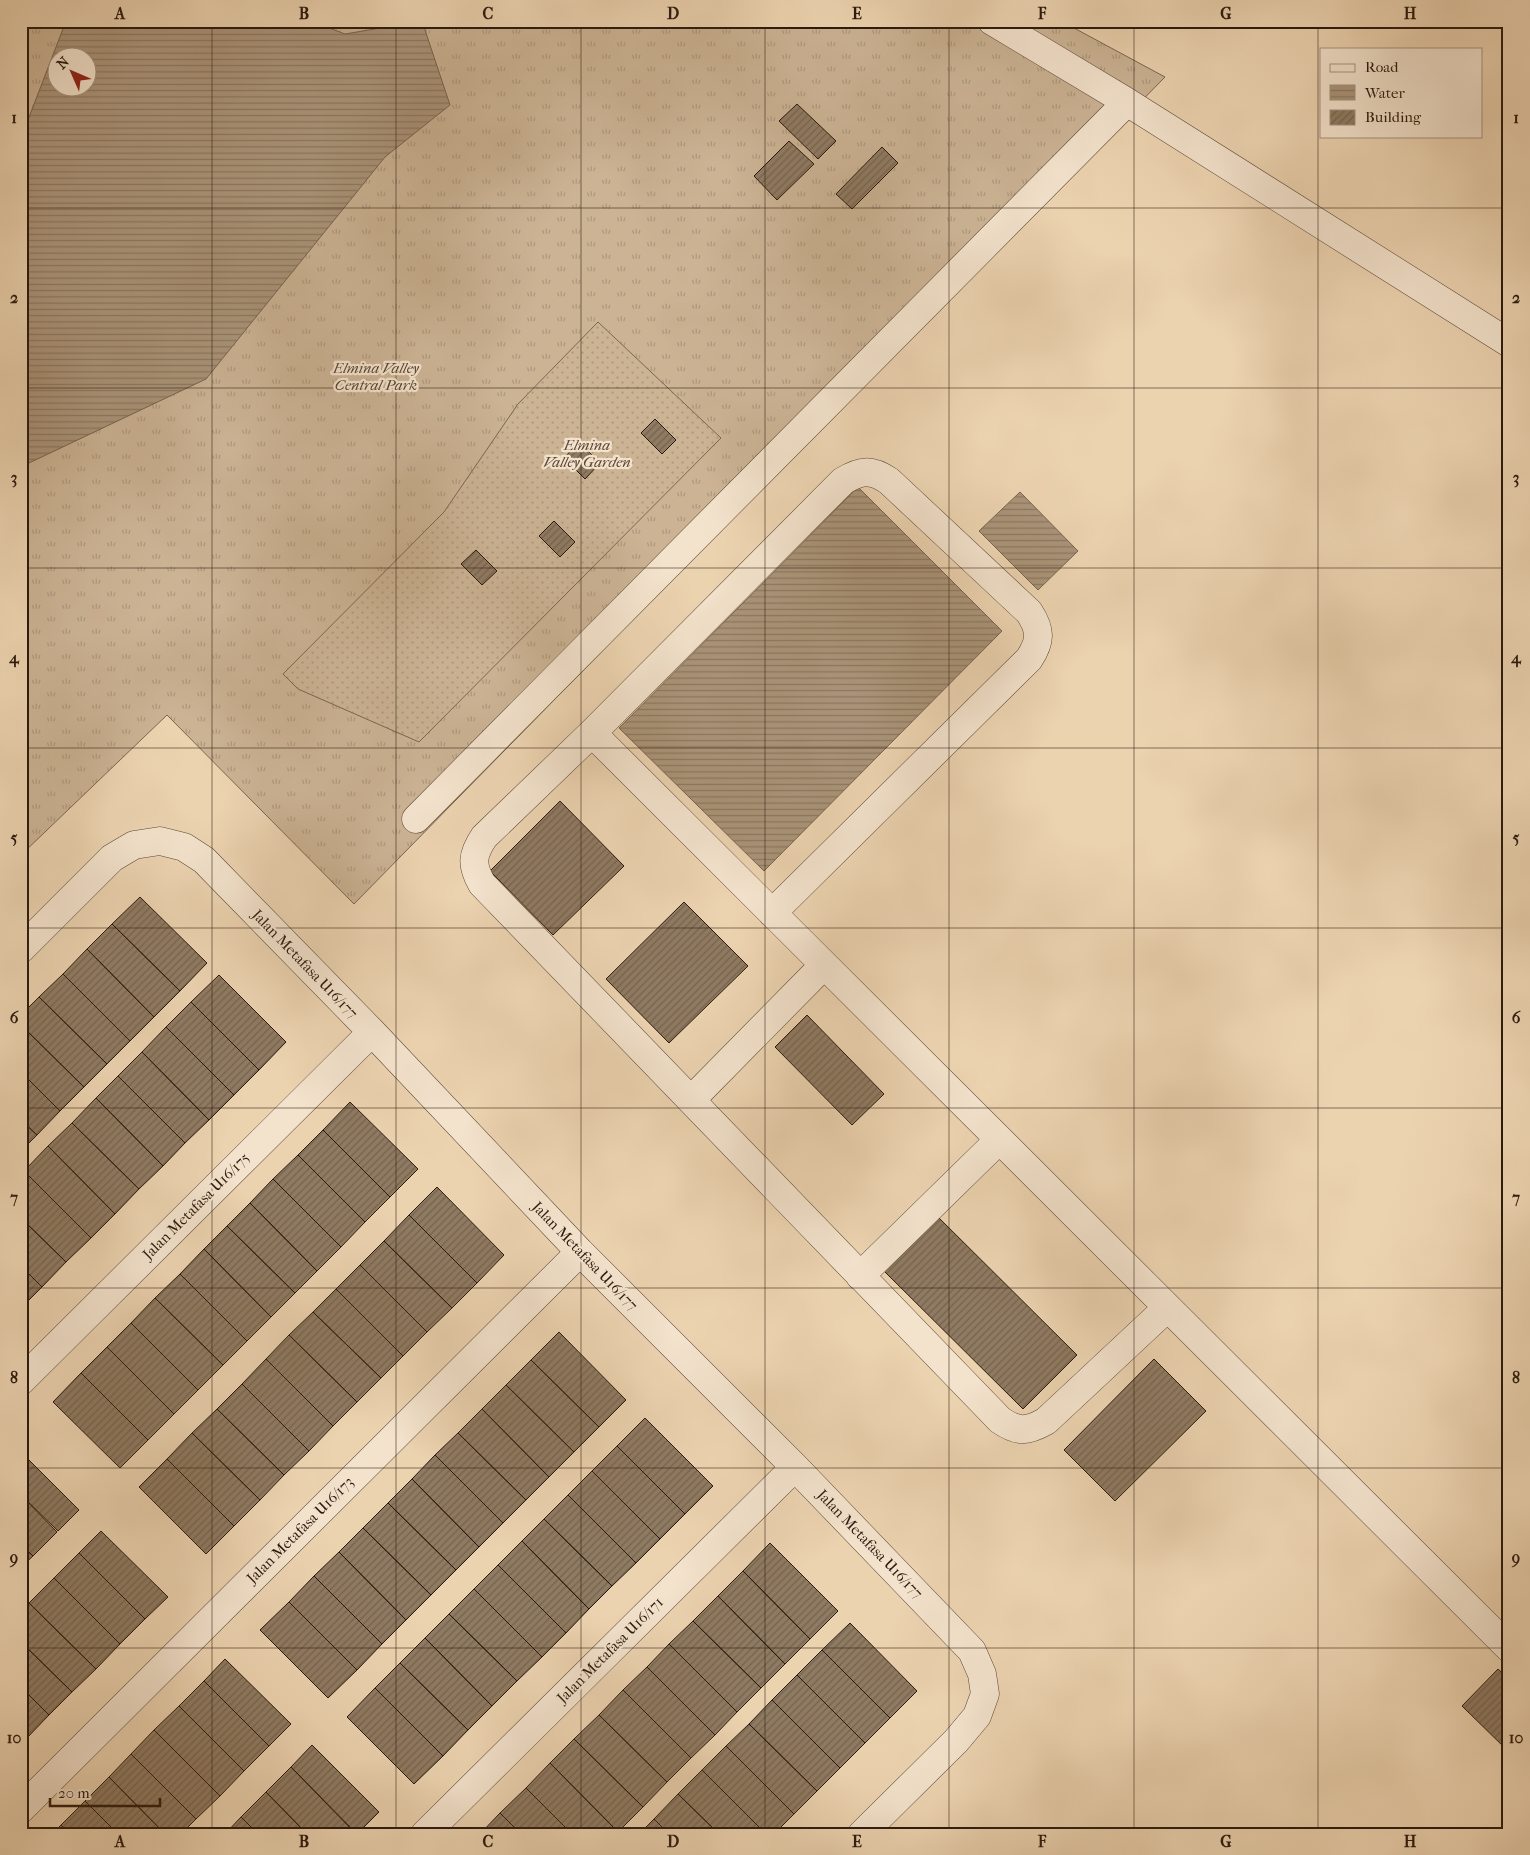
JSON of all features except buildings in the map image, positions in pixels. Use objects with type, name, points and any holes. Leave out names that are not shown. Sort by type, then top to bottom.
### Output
[{"type":"street","points":[[992,21],[1126,102],[1509,344]]},
{"type":"street","points":[[416,819],[1126,102]]},
{"type":"street","points":[[772,913],[1029,660],[1036,648],[1039,636],[1036,623],[1029,612],[889,480],[878,474],[866,472],[853,475],[843,482],[592,733],[484,837],[477,848],[474,860],[476,873],[482,884],[860,1276],[1010,1428],[1022,1430],[1035,1428],[1046,1422],[1167,1308]]},
{"type":"street","points":[[592,733],[1509,1648]]},
{"type":"street","name":"Jalan Metafasa U16/177","points":[[21,949],[112,858],[134,845],[160,842],[184,847],[204,860],[372,1032],[580,1252],[795,1467],[972,1651],[982,1674],[985,1694],[976,1716],[956,1741],[862,1834]]},
{"type":"street","points":[[691,1100],[824,965]]},
{"type":"street","name":"Jalan Metafasa U16/175","points":[[21,1380],[372,1032]]},
{"type":"street","points":[[860,1276],[999,1140]]},
{"type":"street","name":"Jalan Metafasa U16/173","points":[[21,1808],[580,1252]]},
{"type":"street","name":"Jalan Metafasa U16/171","points":[[425,1834],[795,1467]]},
{"type":"green space","name":"Elmina Valley Central Park","points":[[21,21],[1061,21],[1165,77],[354,904],[167,715],[21,855]]},
{"type":"green space","name":"Elmina Valley Garden","points":[[598,322],[721,438],[419,742],[298,689],[283,674],[444,512],[518,404]]},
{"type":"water","points":[[66,21],[311,21],[345,34],[422,21],[450,105],[385,157],[206,379],[29,463],[21,464],[21,138],[48,68],[48,98],[98,98],[98,48],[56,48]]},
{"type":"water","points":[[858,487],[1002,631],[764,871],[619,728]]},
{"type":"water","points":[[1020,492],[1078,551],[1038,590],[979,531]]}]
